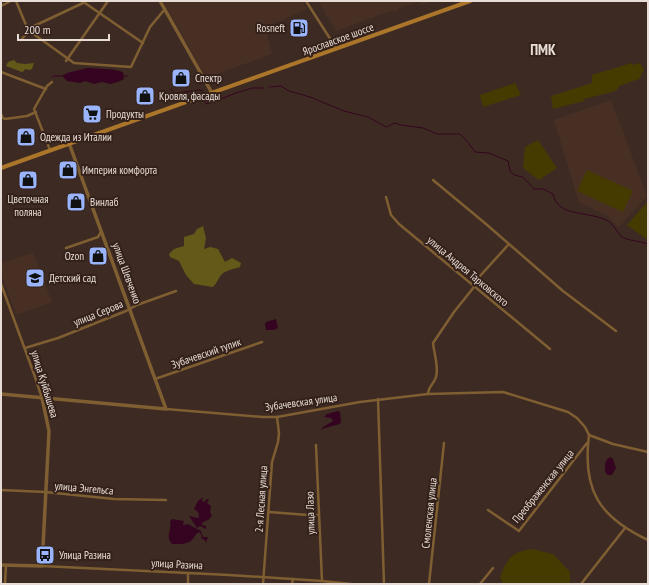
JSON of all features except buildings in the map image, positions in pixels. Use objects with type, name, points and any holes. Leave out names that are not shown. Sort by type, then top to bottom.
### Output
[{"type":"main road","name":"Ярославское шоссе","points":[[1,168],[470,1]]},
{"type":"street","points":[[1,6],[11,1]]},
{"type":"street","points":[[16,1],[28,30],[67,60],[74,63],[131,67],[150,28],[165,9]]},
{"type":"street","points":[[67,60],[108,1]]},
{"type":"street","points":[[160,1],[212,93]]},
{"type":"street","points":[[306,1],[336,49]]},
{"type":"street","points":[[21,40],[28,30],[82,2],[143,43]]},
{"type":"street","points":[[1,72],[46,89]]},
{"type":"street","points":[[50,150],[34,109],[52,82]]},
{"type":"street","points":[[1,114],[5,119],[27,116],[36,112]]},
{"type":"street","name":"улица Шевченко","points":[[69,144],[156,379],[166,410]]},
{"type":"street","points":[[433,180],[563,291],[616,331]]},
{"type":"street","name":"улица Андрея Тарковского","points":[[386,197],[391,215],[399,224],[474,288],[550,349]]},
{"type":"street","points":[[66,248],[98,237],[102,232]]},
{"type":"street","points":[[428,394],[428,389],[435,380],[437,373],[433,342],[454,312],[474,288],[480,276],[509,244]]},
{"type":"street","name":"улица Куйбышева","points":[[1,284],[25,348],[48,420],[49,431],[42,566]]},
{"type":"street","name":"улица Серова","points":[[25,348],[58,338],[137,305],[176,291]]},
{"type":"street","name":"Зубачевский тупик","points":[[156,379],[262,342]]},
{"type":"street","name":"Зубачевская улица","points":[[1,394],[166,410],[277,417],[378,399],[428,394],[492,392],[509,393],[568,412],[577,418],[585,427],[589,435]]},
{"type":"street","points":[[378,399],[384,584]]},
{"type":"street","name":"2-я Лесная улица","points":[[263,584],[272,462],[279,433],[277,417]]},
{"type":"street","points":[[648,452],[613,444],[589,435],[588,471],[591,485],[602,508],[624,528],[648,540]]},
{"type":"street","name":"Смоленская улица","points":[[429,584],[444,443]]},
{"type":"street","name":"Преображенская улица","points":[[488,510],[519,531],[588,443]]},
{"type":"street","name":"улица Лазо","points":[[316,445],[322,581]]},
{"type":"street","name":"улица Энгельса","points":[[1,490],[46,492],[114,499],[166,500]]},
{"type":"street","points":[[269,512],[318,515]]},
{"type":"street","points":[[581,584],[624,528]]},
{"type":"street","name":"улица Разина","points":[[1,565],[264,577],[352,584]]},
{"type":"street","points":[[5,584],[6,565]]},
{"type":"street","points":[[480,584],[492,568]]},
{"type":"street","points":[[188,574],[188,584]]},
{"type":"street","points":[[292,584],[293,579]]},
{"type":"shaded area","points":[[163,1],[302,1],[307,9],[265,27],[272,54],[206,78]]},
{"type":"shaded area","points":[[318,1],[419,1],[397,9],[395,12],[393,10],[336,31]]},
{"type":"shaded area","points":[[419,1],[433,1],[421,5]]},
{"type":"shaded area","points":[[14,60],[17,63],[34,63],[32,69],[25,69],[22,72],[6,66],[8,62]]},
{"type":"shaded area","points":[[632,63],[633,65],[640,63],[644,70],[639,79],[619,86],[618,89],[612,92],[553,109],[551,96],[592,83],[592,75]]},
{"type":"shaded area","points":[[87,68],[110,69],[123,72],[124,79],[110,84],[102,82],[94,84],[85,81],[80,83],[67,81],[62,76],[67,73]]},
{"type":"shaded area","points":[[515,83],[521,95],[483,107],[480,95]]},
{"type":"shaded area","points":[[611,100],[647,196],[619,227],[607,216],[579,202],[554,120]]},
{"type":"shaded area","points":[[538,140],[557,168],[539,180],[523,168],[525,147]]},
{"type":"shaded area","points":[[587,170],[633,191],[623,212],[577,191]]},
{"type":"shaded area","points":[[648,201],[648,240],[627,225]]},
{"type":"shaded area","points":[[203,226],[206,238],[204,249],[210,247],[218,249],[225,262],[232,258],[241,263],[240,267],[223,273],[213,287],[194,284],[186,275],[179,261],[170,257],[169,254],[174,249],[184,246],[184,237],[194,234],[197,229]]},
{"type":"shaded area","points":[[33,253],[52,302],[16,315],[1,273],[1,263]]},
{"type":"shaded area","points":[[276,319],[278,328],[274,330],[266,330],[266,322]]},
{"type":"shaded area","points":[[338,411],[340,412],[340,424],[321,430],[333,421],[331,418],[324,417],[327,414]]},
{"type":"shaded area","points":[[610,457],[613,459],[616,468],[612,475],[606,474],[605,469],[605,464]]},
{"type":"shaded area","points":[[203,497],[202,501],[204,502],[209,499],[207,503],[211,506],[210,512],[212,516],[203,522],[202,525],[206,526],[206,529],[200,526],[197,528],[189,516],[198,518],[198,512],[194,509],[198,501]]},
{"type":"shaded area","points":[[172,519],[184,521],[183,525],[188,524],[201,531],[203,537],[208,537],[206,543],[205,540],[202,539],[199,532],[187,543],[172,544],[169,536],[170,522]]},
{"type":"shaded area","points":[[532,549],[553,554],[570,572],[570,584],[503,584],[500,577],[505,565],[511,557],[519,552]]},
{"type":"waterway","points":[[52,77],[62,76]]},
{"type":"waterway","points":[[269,87],[281,86],[289,91],[310,97],[344,111],[368,117],[386,127],[395,123],[423,128],[437,134],[460,134],[475,152],[489,153],[508,161],[510,171],[514,175],[523,177],[534,189],[543,189],[553,194],[556,201],[566,210],[606,220],[611,223],[624,238],[648,244]]},
{"type":"waterway","points":[[218,100],[252,88],[263,88]]},
{"type":"waterway","points":[[171,89],[175,93],[199,90],[203,91]]},
{"type":"waterway","points":[[205,104],[213,102]]},
{"type":"place","name":"Rosneft","points":[[299,28]]},
{"type":"place","name":"Спектр","points":[[181,78]]},
{"type":"place","name":"Кровля, фасады","points":[[145,96]]},
{"type":"place","name":"Продукты","points":[[92,114]]},
{"type":"place","name":"Одежда из Италии","points":[[26,137]]},
{"type":"place","name":"Империя комфорта","points":[[68,170]]},
{"type":"place","name":"Цветочная поляна","points":[[28,180]]},
{"type":"place","name":"Винлаб","points":[[76,202]]},
{"type":"place","name":"Ozon","points":[[98,256]]},
{"type":"place","name":"Детский сад","points":[[35,278]]},
{"type":"place","name":"Улица Разина","points":[[45,555]]},
{"type":"district","name":"ПМК","points":[[543,49]]}]
